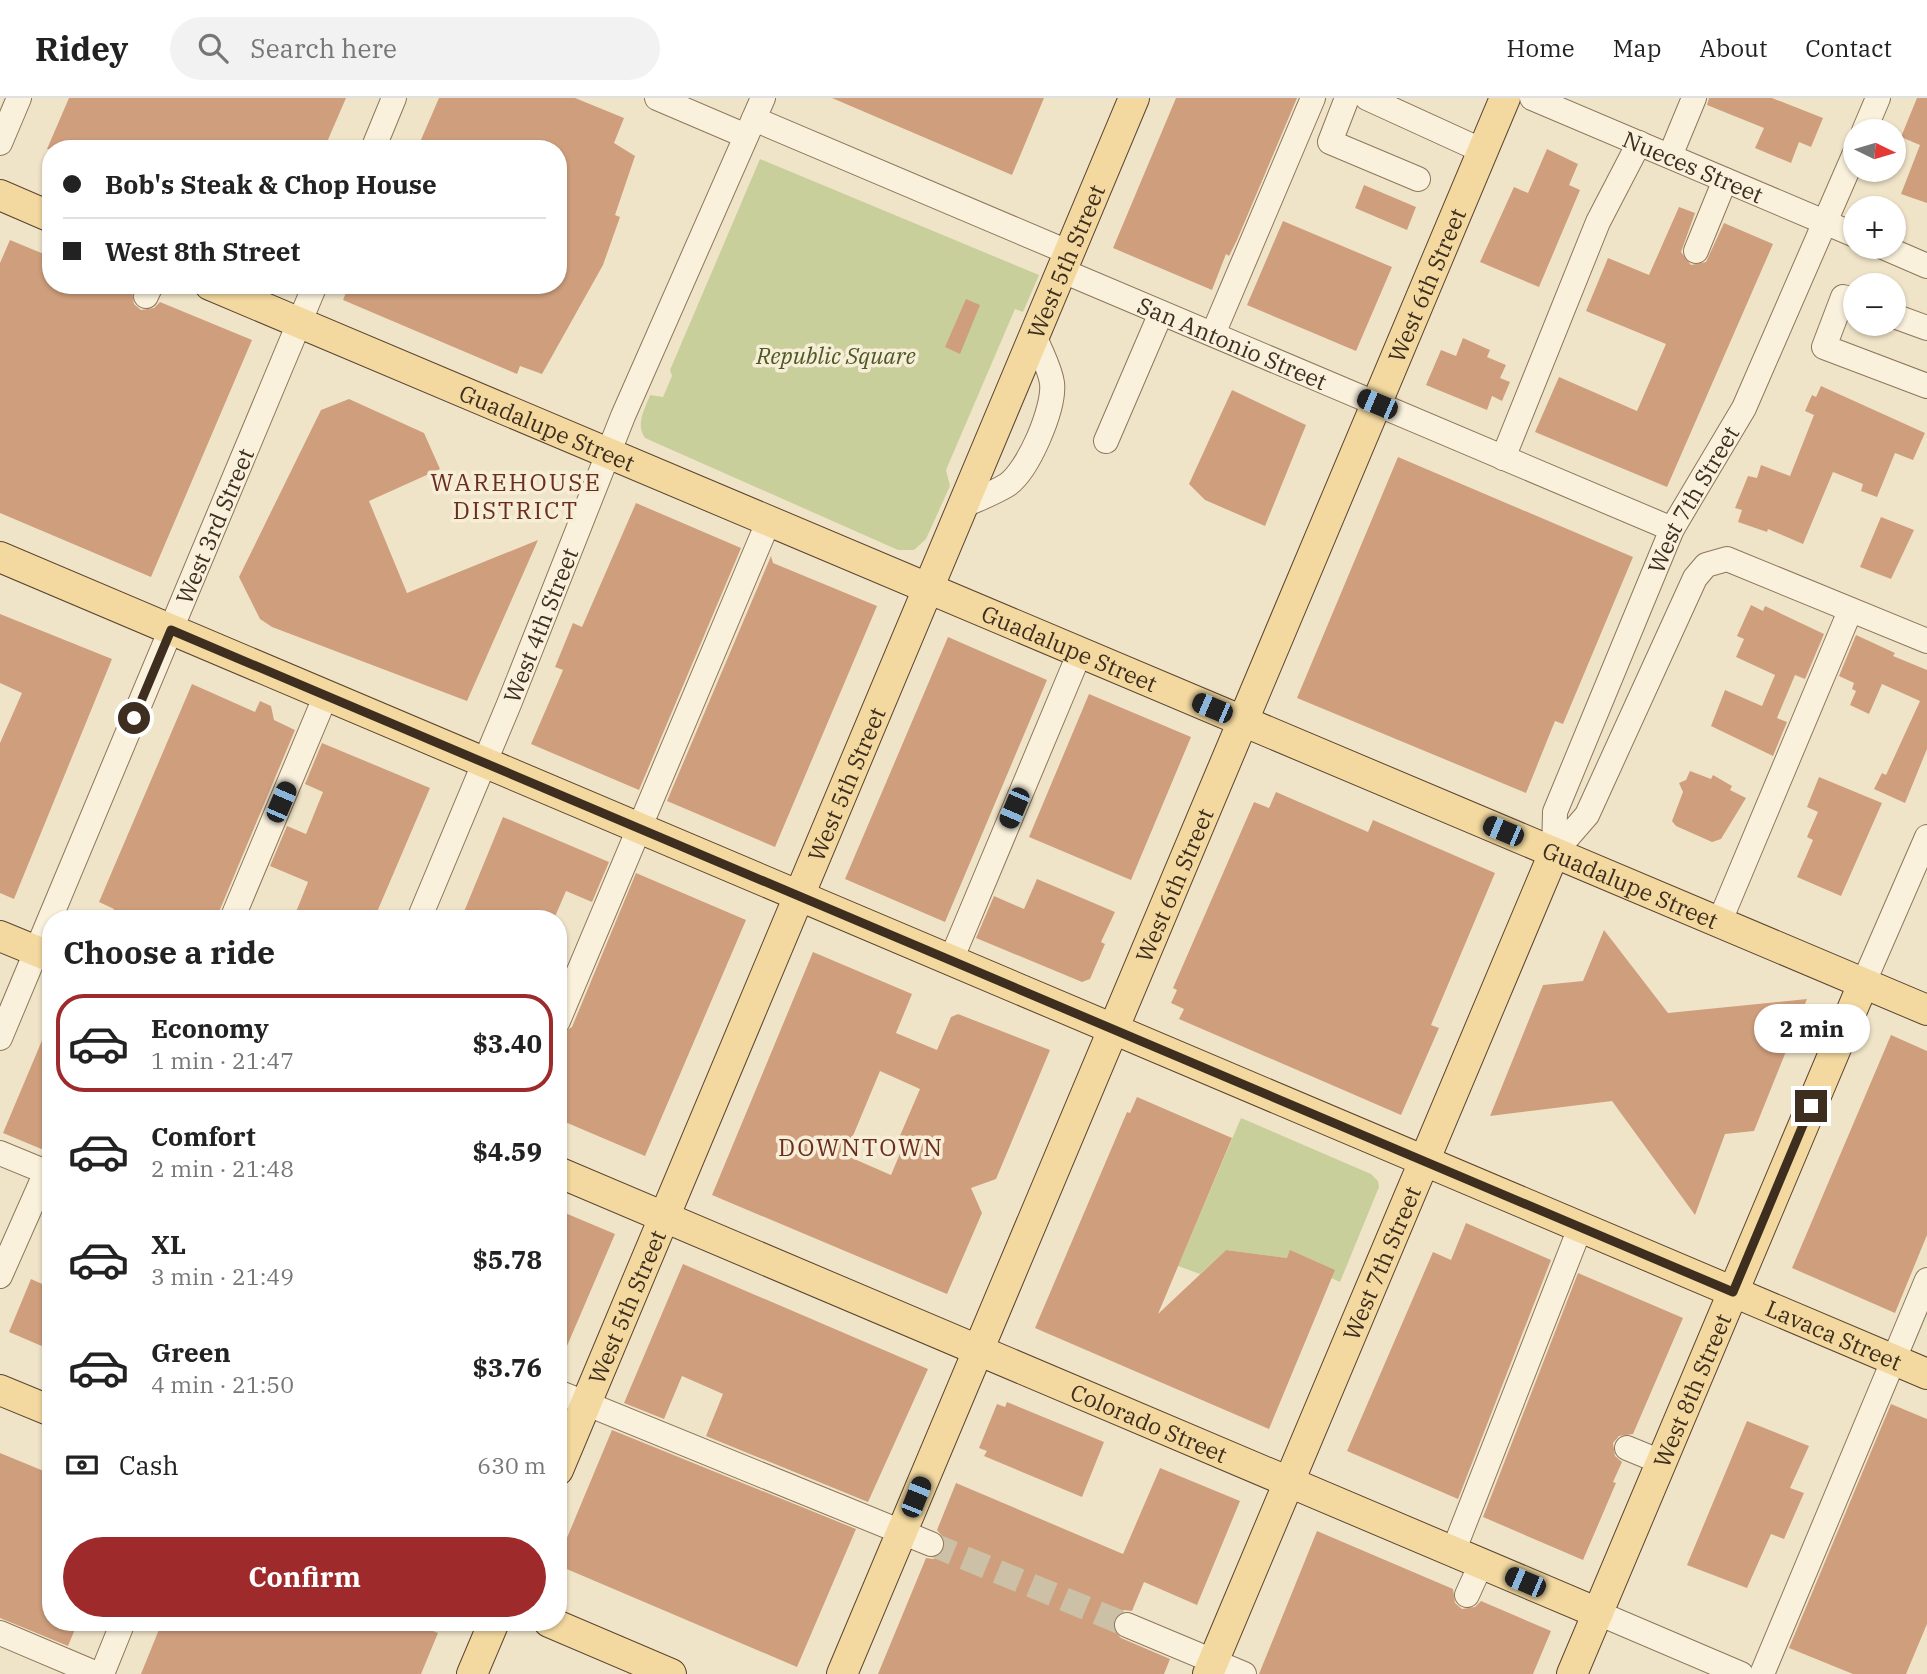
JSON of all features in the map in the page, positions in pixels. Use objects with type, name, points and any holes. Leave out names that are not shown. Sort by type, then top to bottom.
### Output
[{"type":"main road","name":"West 5th Street","points":[[567,1449],[1134,98]]},
{"type":"main road","name":"West 6th Street","points":[[842,1674],[1505,98]]},
{"type":"main road","points":[[0,195],[42,213]]},
{"type":"main road","name":"Guadalupe Street","points":[[232,294],[1927,1010]]},
{"type":"main road","name":"Lavaca Street","points":[[0,557],[1927,1374]]},
{"type":"main road","name":"West 7th Street","points":[[1211,1667],[1554,853]]},
{"type":"main road","points":[[0,936],[42,954]]},
{"type":"main road","name":"West 8th Street","points":[[1572,1674],[1863,984]]},
{"type":"main road","name":"Colorado Street","points":[[567,1176],[1598,1613]]},
{"type":"main road","points":[[0,1390],[42,1407]]},
{"type":"main road","points":[[567,1630],[671,1674]]},
{"type":"main road","points":[[472,1674],[490,1631]]},
{"type":"street","points":[[0,142],[19,98]]},
{"type":"street","points":[[377,140],[394,98]]},
{"type":"street","points":[[657,98],[754,118]]},
{"type":"street","points":[[1213,334],[1313,98]]},
{"type":"street","points":[[1347,98],[1330,142],[1418,178]]},
{"type":"street","points":[[1367,98],[1483,151]]},
{"type":"street","name":"Nueces Street","points":[[1532,98],[1843,230]]},
{"type":"street","points":[[1670,156],[1694,98]]},
{"type":"street","points":[[1869,119],[1878,98]]},
{"type":"street","name":"San Antonio Street","points":[[754,118],[1066,262],[1161,313],[1672,529]]},
{"type":"street","name":"West 4th Street","points":[[423,910],[485,763],[623,416],[754,118]]},
{"type":"street","points":[[1503,458],[1598,222],[1639,143]]},
{"type":"street","points":[[1696,251],[1726,180]]},
{"type":"street","name":"West 7th Street","points":[[1554,853],[1555,811],[1672,529],[1744,408],[1843,182]]},
{"type":"street","points":[[1906,257],[1927,266]]},
{"type":"street","name":"West 3rd Street","points":[[60,910],[171,630],[312,294]]},
{"type":"street","points":[[1843,297],[1824,347],[1927,386]]},
{"type":"street","points":[[1106,441],[1161,313]]},
{"type":"street","points":[[1906,320],[1927,328]]},
{"type":"street","points":[[963,506],[1008,484],[1026,465],[1049,410],[1052,383],[1035,337]]},
{"type":"street","points":[[567,1000],[769,520]]},
{"type":"street","name":"West 7th Street","points":[[1554,853],[1587,815],[1695,578],[1706,565],[1727,559],[1850,611]]},
{"type":"street","points":[[1719,923],[1850,611],[1927,641]]},
{"type":"street","points":[[951,960],[1080,652]]},
{"type":"street","points":[[236,910],[326,695]]},
{"type":"street","name":"West 8th Street","points":[[1863,984],[1927,837]]},
{"type":"street","name":"West 3rd Street","points":[[0,1038],[42,956]]},
{"type":"street","points":[[0,1153],[42,1170]]},
{"type":"street","points":[[0,1276],[42,1186]]},
{"type":"street","points":[[1453,1552],[1580,1228]]},
{"type":"street","points":[[1762,1674],[1927,1280]]},
{"type":"street","points":[[567,1396],[931,1544]]},
{"type":"street","points":[[1628,1448],[1661,1462]]},
{"type":"street","points":[[1467,1595],[1481,1564]]},
{"type":"street","name":"Colorado Street","points":[[1598,1613],[1741,1674]]},
{"type":"street","points":[[1127,1625],[1211,1667],[1244,1674]]},
{"type":"street","points":[[0,1633],[99,1674],[119,1631]]},
{"type":"green space","name":"Republic Square","points":[[760,159],[1039,275],[1023,312],[1015,309],[946,470],[950,486],[926,539],[914,550],[898,550],[645,438],[642,433],[642,416],[650,395],[663,397],[672,376],[670,370]]},
{"type":"green space","points":[[1241,1118],[1371,1174],[1378,1181],[1379,1187],[1340,1282],[1287,1258],[1226,1250],[1200,1274],[1178,1266]]},
{"type":"building","points":[[69,98],[346,98],[328,140],[51,140]]},
{"type":"building","points":[[439,98],[575,98],[624,118],[614,143],[635,156],[615,215],[620,217],[603,265],[542,374],[520,366],[517,374],[343,300],[345,294],[567,294],[567,140],[421,140]]},
{"type":"building","points":[[832,98],[1044,98],[1012,175]]},
{"type":"building","points":[[1176,98],[1297,98],[1237,240],[1229,256],[1226,254],[1212,290],[1113,248]]},
{"type":"building","points":[[1709,98],[1772,98],[1823,118],[1811,147],[1799,142],[1791,163],[1755,148],[1764,128],[1707,105]]},
{"type":"building","points":[[1917,98],[1927,98],[1927,203],[1901,194],[1920,145],[1906,139],[1906,125]]},
{"type":"building","points":[[1547,149],[1578,164],[1569,185],[1580,190],[1539,287],[1480,262],[1514,187],[1528,193]]},
{"type":"building","points":[[1364,185],[1416,207],[1407,230],[1355,208]]},
{"type":"building","points":[[1679,207],[1695,213],[1681,252],[1691,265],[1706,262],[1724,223],[1773,244],[1667,487],[1535,432],[1559,377],[1637,411],[1666,344],[1586,311],[1608,258],[1649,275]]},
{"type":"building","points":[[1283,221],[1392,267],[1356,351],[1247,305]]},
{"type":"building","points":[[10,240],[42,253],[42,294],[132,294],[134,304],[141,310],[154,308],[160,302],[252,340],[151,577],[0,513],[0,263]]},
{"type":"building","points":[[966,299],[980,305],[960,354],[945,347]]},
{"type":"building","points":[[1463,338],[1490,350],[1487,357],[1506,365],[1500,378],[1510,382],[1502,401],[1492,396],[1487,410],[1426,385],[1441,350],[1456,356]]},
{"type":"building","points":[[1821,386],[1925,433],[1913,460],[1895,453],[1877,497],[1861,491],[1863,484],[1833,472],[1803,544],[1768,529],[1767,532],[1738,522],[1742,510],[1735,508],[1748,476],[1757,478],[1761,465],[1790,476],[1814,415],[1805,411],[1812,395],[1816,397]]},
{"type":"building","points":[[1232,390],[1306,425],[1265,526],[1205,500],[1189,484]]},
{"type":"building","points":[[349,399],[424,433],[440,469],[369,501],[407,593],[538,540],[467,701],[272,627],[260,619],[239,577],[321,410]]},
{"type":"building","points":[[1398,457],[1633,557],[1563,724],[1555,721],[1526,793],[1297,698]]},
{"type":"building","points":[[636,503],[741,548],[639,790],[531,744],[563,670],[555,667],[573,623],[582,627]]},
{"type":"building","points":[[1881,517],[1914,530],[1891,579],[1860,567]]},
{"type":"building","points":[[771,556],[773,563],[877,606],[775,847],[667,801]]},
{"type":"building","points":[[1751,605],[1763,611],[1765,606],[1824,634],[1805,679],[1795,675],[1777,718],[1787,722],[1773,756],[1711,726],[1725,690],[1762,706],[1775,675],[1736,657],[1744,639],[1737,636]]},
{"type":"building","points":[[0,614],[112,659],[14,899],[0,893],[0,743],[22,693],[0,683]]},
{"type":"building","points":[[1856,635],[1895,653],[1893,656],[1927,670],[1927,749],[1905,803],[1874,789],[1882,773],[1886,775],[1920,701],[1882,684],[1869,714],[1850,705],[1856,691],[1852,689],[1854,683],[1839,676]]},
{"type":"building","points":[[948,637],[1047,680],[945,922],[845,879]]},
{"type":"building","points":[[192,684],[255,712],[260,701],[271,706],[274,720],[295,730],[220,910],[114,910],[99,902]]},
{"type":"building","points":[[1089,694],[1191,737],[1131,880],[1029,837]]},
{"type":"building","points":[[322,743],[430,788],[378,910],[297,910],[308,882],[270,866],[287,826],[306,834],[323,792],[305,784]]},
{"type":"building","points":[[1690,771],[1711,779],[1713,775],[1732,786],[1730,790],[1746,798],[1721,839],[1712,842],[1676,826],[1672,821],[1683,792],[1679,783],[1686,780]]},
{"type":"building","points":[[1819,777],[1882,803],[1841,896],[1797,877],[1813,840],[1807,837],[1818,812],[1807,807]]},
{"type":"building","points":[[1276,792],[1368,832],[1373,820],[1495,873],[1431,1025],[1439,1028],[1401,1115],[1179,1019],[1184,1009],[1171,1003],[1177,990],[1173,988],[1254,802],[1269,808]]},
{"type":"building","points":[[503,817],[609,862],[592,902],[566,891],[558,910],[465,910]]},
{"type":"building","points":[[636,873],[746,920],[645,1156],[567,1123],[567,1030],[572,1027]]},
{"type":"building","points":[[1037,879],[1115,912],[1101,942],[1105,944],[1090,979],[1082,982],[976,938],[994,896],[1024,909]]},
{"type":"building","points":[[1604,930],[1668,1013],[1807,999],[1754,1131],[1725,1134],[1695,1215],[1612,1101],[1490,1116],[1543,985],[1583,981]]},
{"type":"building","points":[[813,952],[912,994],[896,1033],[937,1050],[951,1017],[958,1014],[1050,1050],[996,1179],[971,1188],[982,1213],[947,1294],[712,1195]],"holes":[[[880,1071],[920,1089],[899,1138],[904,1144],[891,1175],[845,1155]]]},
{"type":"building","points":[[1891,1035],[1927,1051],[1927,1235],[1895,1313],[1792,1268]]},
{"type":"building","points":[[42,1040],[42,1149],[3,1133]]},
{"type":"building","points":[[1137,1097],[1232,1138],[1158,1314],[1226,1250],[1287,1258],[1290,1250],[1335,1270],[1269,1429],[1035,1328],[1127,1112],[1130,1113]]},
{"type":"building","points":[[567,1214],[615,1234],[567,1346]]},
{"type":"building","points":[[1466,1223],[1551,1260],[1458,1499],[1347,1451],[1433,1252],[1451,1260]]},
{"type":"building","points":[[683,1264],[928,1369],[868,1502],[706,1436],[723,1394],[682,1376],[664,1419],[624,1403]]},
{"type":"building","points":[[1578,1273],[1683,1318],[1633,1434],[1619,1436],[1613,1443],[1615,1456],[1622,1462],[1613,1482],[1616,1483],[1583,1560],[1483,1517]]},
{"type":"building","points":[[31,1279],[42,1284],[42,1346],[9,1332]]},
{"type":"building","points":[[1007,1402],[1104,1442],[1082,1497],[984,1456],[987,1451],[979,1448],[997,1404],[1005,1407]]},
{"type":"building","points":[[1891,1404],[1927,1419],[1927,1624],[1906,1674],[1853,1674],[1789,1648]]},
{"type":"building","points":[[1747,1421],[1809,1446],[1790,1488],[1804,1493],[1784,1539],[1771,1534],[1747,1588],[1687,1565]]},
{"type":"building","points":[[612,1430],[856,1529],[797,1667],[567,1569],[567,1538]]},
{"type":"building","points":[[0,1453],[42,1470],[42,1631],[74,1631],[68,1646],[0,1618]]},
{"type":"building","points":[[1160,1468],[1240,1501],[1197,1605],[1144,1582],[1132,1611],[1124,1610],[1114,1619],[1112,1628],[1121,1638],[1170,1659],[1164,1674],[878,1674],[926,1558],[934,1559],[944,1550],[946,1541],[937,1530],[956,1483],[1123,1554]]},
{"type":"building","points":[[1317,1531],[1453,1589],[1455,1603],[1462,1609],[1475,1607],[1481,1601],[1551,1631],[1533,1674],[1259,1674]]},
{"type":"building","points":[[158,1631],[438,1633],[421,1674],[141,1674]]},
{"type":"tunnel","points":[[931,1544],[1127,1625]]},
{"type":"district","name":"WAREHOUSE DISTRICT","points":[[516,496]]},
{"type":"district","name":"DOWNTOWN","points":[[861,1147]]},
{"type":"route","points":[[134,718],[171,630],[1733,1292],[1811,1106]]}]
